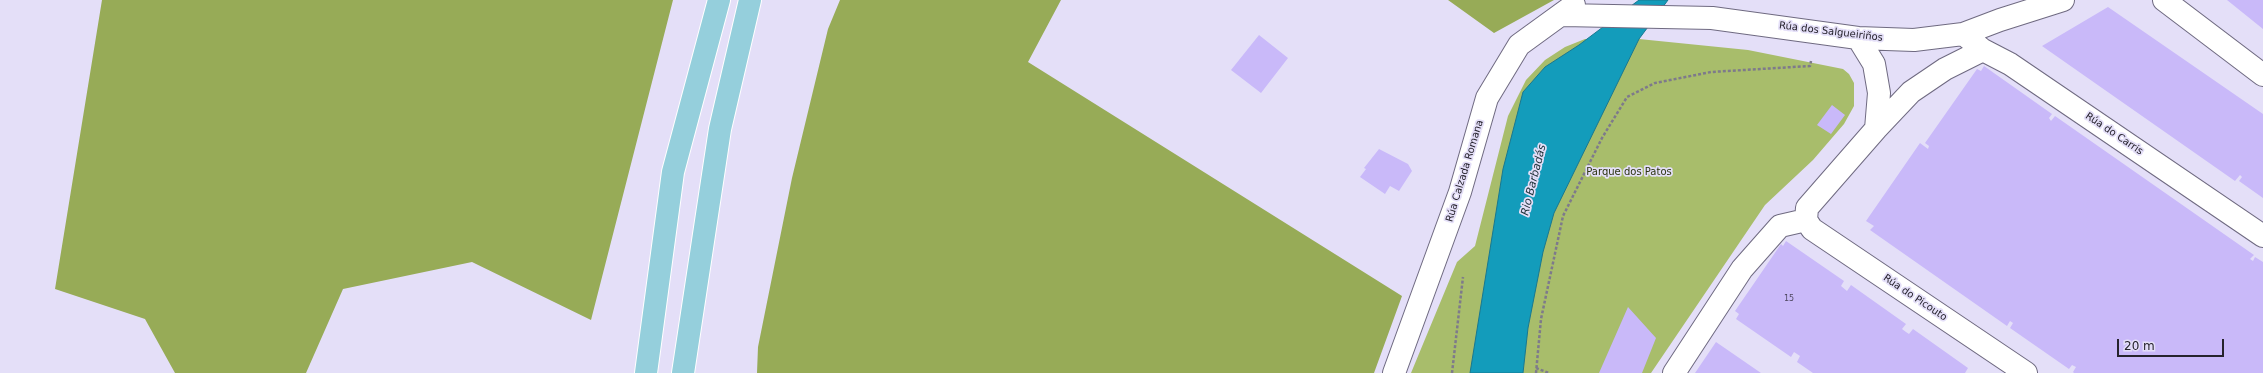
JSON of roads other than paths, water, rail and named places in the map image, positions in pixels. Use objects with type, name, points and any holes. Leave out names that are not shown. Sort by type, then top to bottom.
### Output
[{"type":"main road","points":[[646,373],[673,172],[719,0]]},
{"type":"main road","points":[[683,373],[720,129],[750,0]]},
{"type":"street","name":"Rúa Calzada Romana","points":[[1394,373],[1460,192],[1487,98],[1520,46],[1563,14],[1579,0]]},
{"type":"street","name":"Rúa dos Salgueiriños","points":[[1563,14],[1712,18],[1816,30],[1858,38],[1914,40],[1963,34],[2000,20],[2063,0]]},
{"type":"street","points":[[2164,0],[2263,76]]},
{"type":"street","name":"Rúa do Carris","points":[[1963,34],[1983,50],[2010,64],[2263,236]]},
{"type":"street","points":[[1858,38],[1874,64],[1879,93],[1876,128]]},
{"type":"street","points":[[1674,373],[1742,269],[1780,226],[1806,220],[1807,208],[1876,128],[1911,92],[1945,69],[1983,50]]},
{"type":"street","name":"Rúa do Picouto","points":[[1806,220],[1812,229],[2026,373]]},
{"type":"water","name":"Rio Barbadás","points":[[1639,0],[1668,0],[1639,39],[1554,213],[1543,252],[1528,328],[1523,373],[1470,373],[1503,169],[1523,92],[1545,67],[1579,45]]},
{"type":"park label","name":"Parque dos Patos","points":[[1629,172]]}]
